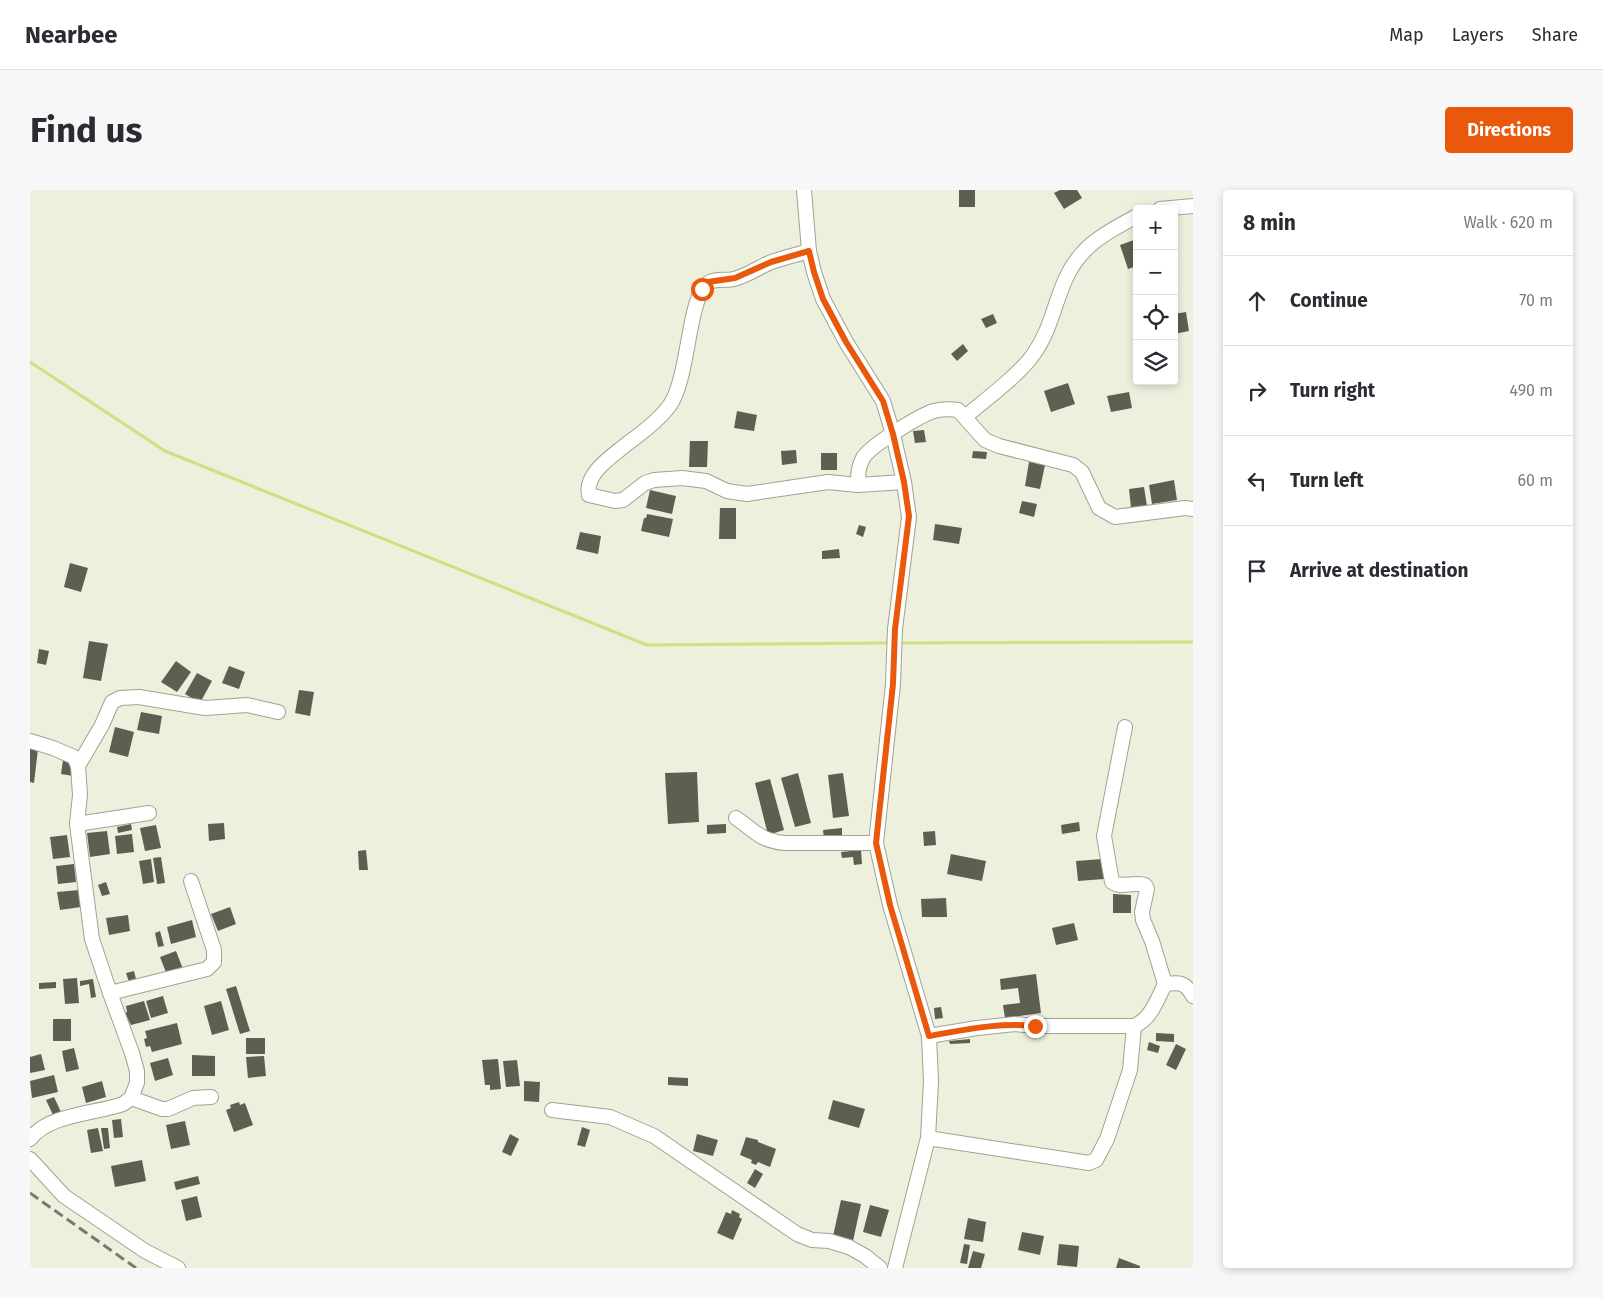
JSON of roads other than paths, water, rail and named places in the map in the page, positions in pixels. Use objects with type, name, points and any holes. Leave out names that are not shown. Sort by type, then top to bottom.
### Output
[{"type":"street","points":[[804,190],[809,251],[814,272],[823,299],[846,342],[883,401],[904,482],[909,516],[895,630],[893,684],[876,843],[890,905],[929,1036],[931,1082],[928,1138],[896,1268]]},
{"type":"street","points":[[1178,207],[1193,206]]},
{"type":"street","points":[[965,417],[1023,367],[1033,356],[1048,331],[1066,277],[1081,254],[1100,236],[1133,218]]},
{"type":"street","points":[[809,251],[771,262],[735,278],[708,282],[702,289],[696,304],[682,374],[676,394],[669,406],[628,444],[611,455],[600,466],[590,482],[589,495],[615,502],[623,500],[645,483],[654,480],[682,478],[706,481],[727,490],[748,494],[828,482],[858,485],[904,482]]},
{"type":"street","points":[[858,485],[858,470],[864,457],[876,444],[932,411],[945,409],[958,410],[984,440],[999,446],[1074,465],[1082,472],[1099,508],[1115,516],[1193,508]]},
{"type":"street","points":[[78,766],[102,725],[112,702],[120,698],[139,696],[205,708],[247,705],[278,712]]},
{"type":"street","points":[[929,1036],[1015,1024],[1035,1026],[1134,1026],[1149,1016],[1165,984],[1152,941],[1143,920],[1142,912],[1147,889],[1145,885],[1140,883],[1120,885],[1112,882],[1104,836],[1125,727]]},
{"type":"street","points":[[30,741],[53,748],[74,758],[78,766],[80,795],[78,824],[92,939],[132,1053],[136,1071],[136,1083],[130,1098],[123,1104],[49,1123],[30,1139]]},
{"type":"street","points":[[78,824],[149,814]]},
{"type":"street","points":[[736,818],[759,837],[770,841],[784,843],[876,843]]},
{"type":"street","points":[[110,993],[207,969],[214,962],[214,950],[191,881]]},
{"type":"street","points":[[1165,984],[1178,982],[1185,985],[1193,996]]},
{"type":"street","points":[[928,1138],[1089,1162],[1096,1160],[1106,1139],[1130,1070],[1134,1026]]},
{"type":"street","points":[[130,1098],[162,1109],[168,1109],[193,1098],[211,1097]]},
{"type":"street","points":[[552,1110],[610,1117],[654,1136],[797,1234],[812,1240],[830,1241],[850,1247],[866,1256],[880,1268]]},
{"type":"street","points":[[30,1159],[64,1196],[145,1251],[178,1268]]},
{"type":"waterway","points":[[30,362],[165,451],[647,645],[890,643]]},
{"type":"waterway","points":[[899,643],[1193,642]]},
{"type":"railway","points":[[30,1193],[136,1268]]}]
